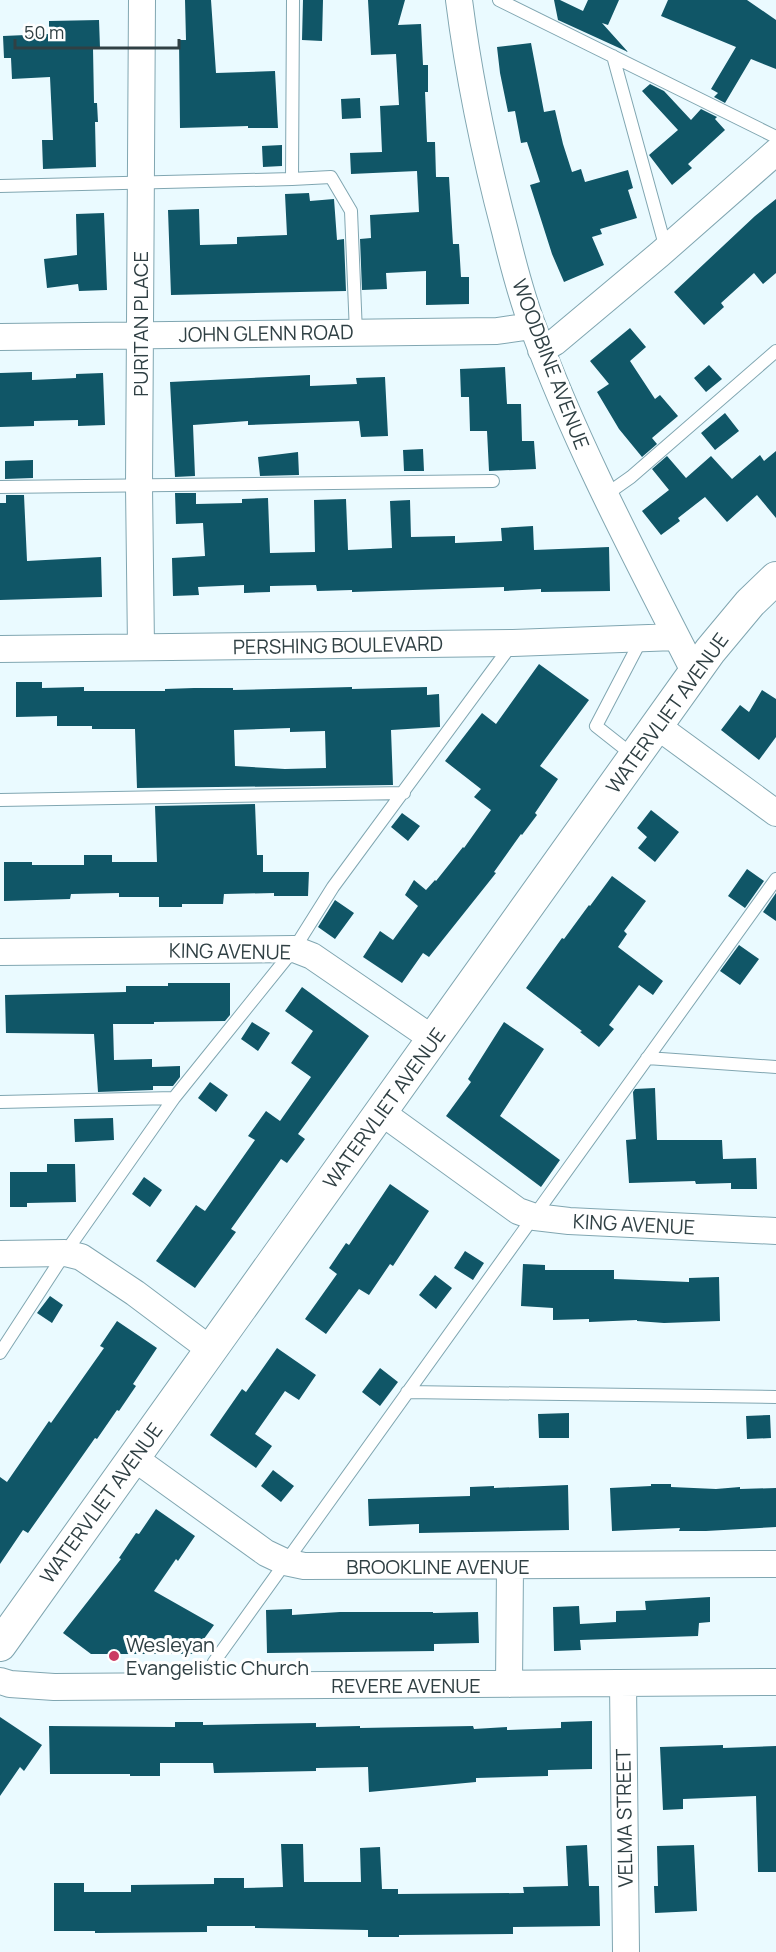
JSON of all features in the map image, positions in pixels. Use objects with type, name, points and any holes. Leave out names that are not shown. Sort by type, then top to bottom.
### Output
[{"type":"street","name":"PURITAN PLACE","points":[[141,647],[139,486],[142,0]]},
{"type":"street","name":"WOODBINE AVENUE","points":[[459,0],[468,65],[486,158],[518,283],[532,326],[604,496],[694,673]]},
{"type":"street","points":[[541,350],[555,342],[666,249],[776,152]]},
{"type":"street","name":"JOHN GLENN ROAD","points":[[0,337],[497,331],[532,326]]},
{"type":"street","name":"WATERVLIET AVENUE","points":[[0,1645],[694,673],[750,603],[776,578]]},
{"type":"street","name":"PERSHING BOULEVARD","points":[[0,649],[513,644],[676,636]]},
{"type":"street","points":[[657,726],[776,813]]},
{"type":"street","name":"KING AVENUE","points":[[0,952],[294,949],[312,956],[433,1039]]},
{"type":"street","name":"KING AVENUE","points":[[381,1112],[518,1211],[535,1217],[569,1221],[776,1231]]},
{"type":"street","points":[[0,1254],[65,1253],[81,1257],[135,1293],[211,1350]]},
{"type":"street","name":"BROOKLINE AVENUE","points":[[134,1458],[266,1553],[285,1562],[304,1566],[776,1564]]},
{"type":"street","points":[[509,1684],[510,1566]]},
{"type":"street","name":"REVERE AVENUE","points":[[0,1681],[10,1684],[54,1686],[776,1682]]},
{"type":"street","name":"VELMA STREET","points":[[623,1683],[626,1952]]},
{"type":"lane","points":[[292,0],[292,179]]},
{"type":"lane","points":[[500,0],[776,137]]},
{"type":"lane","points":[[613,56],[666,249]]},
{"type":"lane","points":[[0,186],[331,177],[351,211],[356,333]]},
{"type":"lane","points":[[604,496],[631,477],[776,351]]},
{"type":"lane","points":[[0,487],[493,481]]},
{"type":"lane","points":[[635,757],[596,726],[642,638]]},
{"type":"lane","points":[[0,1353],[65,1253],[174,1098],[294,949],[333,887],[513,644]]},
{"type":"lane","points":[[0,800],[404,793]]},
{"type":"lane","points":[[207,1686],[214,1662],[776,879]]},
{"type":"lane","points":[[648,1058],[776,1067]]},
{"type":"lane","points":[[0,1102],[174,1098]]},
{"type":"lane","points":[[407,1392],[776,1397]]},
{"type":"building","points":[[185,0],[211,0],[216,73],[275,71],[278,128],[248,128],[248,126],[180,128],[179,40],[186,40]]},
{"type":"building","points":[[303,0],[323,0],[322,41],[302,40]]},
{"type":"building","points":[[368,0],[405,0],[398,25],[421,24],[423,65],[428,65],[428,92],[425,92],[427,142],[435,142],[436,177],[449,177],[453,244],[459,244],[461,277],[469,277],[469,304],[426,305],[426,271],[386,273],[387,289],[362,290],[360,239],[371,238],[370,215],[419,212],[417,171],[351,174],[350,153],[382,152],[380,106],[399,105],[396,54],[371,55]]},
{"type":"building","points":[[554,0],[560,0],[583,11],[588,0],[619,0],[608,25],[602,23],[628,52],[558,20]]},
{"type":"building","points":[[668,0],[747,0],[776,20],[776,69],[751,59],[725,103],[714,97],[718,93],[711,89],[736,47],[661,16]]},
{"type":"building","points":[[99,20],[100,48],[93,48],[94,103],[97,103],[98,122],[95,122],[96,167],[43,169],[42,140],[53,140],[50,77],[12,79],[11,58],[4,58],[3,36],[49,34],[49,21]]},
{"type":"building","points":[[531,43],[544,112],[555,110],[572,172],[581,169],[585,182],[628,170],[633,188],[628,190],[637,218],[600,229],[602,234],[592,237],[604,265],[564,282],[552,254],[530,185],[540,182],[527,142],[521,143],[515,111],[508,112],[500,73],[497,47]]},
{"type":"building","points":[[650,84],[664,91],[691,120],[701,109],[717,117],[715,119],[725,130],[688,164],[692,168],[672,185],[649,155],[678,130],[642,91]]},
{"type":"building","points":[[360,98],[361,118],[342,119],[341,99]]},
{"type":"building","points":[[282,145],[282,166],[263,167],[262,146]]},
{"type":"building","points":[[309,193],[310,201],[334,199],[337,240],[344,239],[346,291],[171,295],[168,210],[199,209],[200,245],[237,244],[237,237],[287,235],[285,194]]},
{"type":"building","points":[[776,199],[776,273],[763,284],[754,273],[721,303],[724,307],[704,325],[674,292]]},
{"type":"building","points":[[104,213],[107,290],[79,291],[78,284],[47,288],[44,259],[77,255],[76,214]]},
{"type":"building","points":[[630,328],[646,347],[630,361],[655,399],[660,395],[678,416],[652,438],[657,444],[642,457],[619,429],[597,392],[609,384],[590,361]]},
{"type":"building","points":[[709,365],[722,379],[706,392],[694,378]]},
{"type":"building","points":[[505,367],[507,404],[521,404],[522,441],[534,441],[536,469],[489,471],[487,431],[470,431],[469,397],[461,397],[460,369]]},
{"type":"building","points":[[32,372],[32,380],[76,378],[76,374],[103,373],[105,425],[78,426],[78,420],[34,421],[34,426],[0,427],[0,373]]},
{"type":"building","points":[[310,375],[310,386],[357,384],[356,378],[385,377],[388,436],[361,437],[359,421],[248,425],[248,421],[193,425],[195,476],[175,477],[170,382]]},
{"type":"building","points":[[725,413],[739,431],[715,450],[701,433]]},
{"type":"building","points":[[423,449],[424,471],[404,471],[403,450]]},
{"type":"building","points":[[776,451],[776,518],[757,495],[727,522],[705,497],[678,518],[680,521],[661,535],[642,511],[669,490],[652,469],[667,456],[686,478],[711,456],[732,479],[760,455],[764,461]]},
{"type":"building","points":[[298,452],[299,475],[260,476],[258,457]]},
{"type":"building","points":[[33,460],[33,478],[5,479],[5,461]]},
{"type":"building","points":[[175,493],[196,493],[196,504],[242,503],[242,499],[268,498],[270,553],[315,552],[314,500],[346,499],[348,550],[392,548],[390,501],[410,500],[411,537],[455,536],[455,543],[502,541],[501,528],[533,526],[534,550],[609,547],[610,591],[541,592],[541,589],[504,591],[504,587],[352,592],[352,590],[317,591],[316,585],[270,586],[270,592],[244,593],[244,585],[198,587],[199,595],[173,596],[172,558],[205,556],[203,523],[176,524]]},
{"type":"building","points":[[6,495],[24,495],[27,561],[101,557],[102,597],[0,600],[0,503],[6,503]]},
{"type":"building","points":[[539,664],[589,700],[540,766],[558,779],[535,813],[537,815],[494,872],[496,873],[429,957],[423,953],[402,983],[363,957],[380,931],[393,940],[418,906],[405,895],[414,880],[426,890],[436,881],[464,848],[491,810],[474,797],[481,789],[445,761],[482,713],[496,724]]},
{"type":"building","points":[[16,682],[42,682],[42,688],[84,687],[84,691],[427,687],[427,695],[439,694],[440,727],[391,730],[393,785],[137,788],[135,729],[57,726],[57,716],[16,717]],"holes":[[[290,728],[290,732],[325,731],[326,768],[285,769],[235,766],[234,730]]]},
{"type":"building","points":[[762,690],[776,699],[776,737],[759,760],[721,730],[740,705],[749,712]]},
{"type":"building","points":[[255,804],[257,855],[263,855],[263,872],[309,872],[308,896],[274,896],[274,893],[224,894],[223,904],[182,904],[182,907],[159,907],[159,897],[119,897],[119,893],[71,894],[70,899],[4,901],[4,862],[32,862],[32,865],[84,865],[84,855],[112,855],[112,862],[157,862],[155,806]]},
{"type":"building","points":[[651,810],[679,832],[655,862],[638,848],[647,837],[637,828]]},
{"type":"building","points":[[402,813],[420,826],[408,841],[391,827]]},
{"type":"building","points":[[747,869],[764,881],[745,908],[728,896]]},
{"type":"building","points":[[612,876],[646,901],[624,931],[627,934],[618,947],[663,981],[653,995],[639,985],[609,1025],[614,1029],[599,1047],[526,988],[562,938],[564,939]]},
{"type":"building","points":[[776,893],[776,921],[763,912]]},
{"type":"building","points":[[335,900],[354,913],[335,939],[318,927]]},
{"type":"building","points":[[739,945],[759,959],[740,985],[720,971]]},
{"type":"building","points":[[168,983],[230,983],[230,1015],[225,1021],[113,1024],[114,1060],[152,1059],[152,1067],[180,1066],[180,1077],[173,1086],[153,1086],[153,1090],[98,1092],[94,1034],[6,1033],[5,995],[126,992],[126,986],[168,986]]},
{"type":"building","points":[[302,987],[369,1036],[298,1134],[305,1139],[287,1163],[281,1159],[231,1229],[236,1232],[195,1288],[156,1261],[196,1205],[205,1211],[255,1140],[248,1136],[266,1111],[280,1121],[311,1077],[291,1063],[313,1031],[285,1011]]},
{"type":"building","points":[[252,1022],[270,1033],[258,1051],[241,1039]]},
{"type":"building","points":[[504,1022],[544,1049],[500,1116],[560,1160],[541,1187],[446,1116],[471,1082],[468,1079]]},
{"type":"building","points":[[210,1082],[228,1095],[216,1112],[198,1098]]},
{"type":"building","points":[[655,1088],[657,1140],[722,1140],[723,1159],[756,1158],[757,1189],[731,1189],[731,1183],[696,1184],[695,1181],[629,1183],[626,1140],[636,1139],[633,1092],[635,1089]]},
{"type":"building","points":[[113,1118],[114,1140],[75,1142],[74,1119]]},
{"type":"building","points":[[47,1164],[75,1164],[76,1202],[27,1203],[27,1207],[10,1207],[10,1172],[47,1172]]},
{"type":"building","points":[[144,1177],[162,1190],[150,1207],[132,1194]]},
{"type":"building","points":[[390,1184],[429,1211],[393,1266],[390,1264],[369,1295],[359,1289],[326,1334],[305,1319],[337,1274],[329,1268],[346,1243],[349,1245]]},
{"type":"building","points":[[465,1251],[484,1263],[473,1280],[454,1268]]},
{"type":"building","points":[[523,1264],[545,1265],[545,1270],[614,1270],[614,1279],[689,1282],[689,1278],[719,1277],[720,1321],[664,1323],[637,1320],[589,1322],[589,1319],[553,1320],[553,1308],[521,1306]]},
{"type":"building","points":[[435,1275],[452,1288],[436,1309],[419,1295]]},
{"type":"building","points":[[50,1296],[63,1305],[52,1323],[37,1313]]},
{"type":"building","points":[[117,1321],[157,1348],[133,1384],[136,1386],[119,1411],[117,1410],[97,1439],[95,1438],[28,1533],[23,1530],[0,1564],[0,1477],[7,1482],[104,1348],[100,1346]]},
{"type":"building","points":[[277,1348],[316,1375],[299,1400],[285,1391],[255,1434],[272,1446],[256,1468],[210,1435],[242,1389],[246,1392]]},
{"type":"building","points":[[380,1368],[398,1382],[380,1406],[362,1392]]},
{"type":"building","points":[[569,1413],[569,1438],[539,1438],[538,1414]]},
{"type":"building","points":[[770,1415],[771,1438],[747,1439],[746,1416]]},
{"type":"building","points":[[273,1470],[294,1486],[281,1502],[261,1486]]},
{"type":"building","points":[[651,1484],[716,1489],[776,1488],[776,1527],[706,1531],[679,1531],[680,1528],[612,1531],[610,1488],[651,1486]]},
{"type":"building","points":[[568,1485],[569,1530],[419,1533],[419,1524],[369,1526],[368,1499],[470,1496],[470,1487]]},
{"type":"building","points":[[156,1509],[195,1536],[154,1591],[214,1625],[193,1654],[91,1654],[63,1633],[121,1559],[119,1558],[136,1533],[139,1534]]},
{"type":"building","points":[[710,1597],[710,1622],[699,1623],[698,1636],[580,1640],[581,1650],[554,1651],[553,1607],[579,1606],[580,1624],[616,1622],[616,1611],[646,1610],[645,1601]]},
{"type":"building","points":[[292,1609],[292,1615],[340,1612],[478,1612],[479,1643],[434,1644],[434,1651],[267,1653],[266,1610]]},
{"type":"building","points":[[0,1717],[42,1745],[24,1771],[20,1767],[0,1796]]},
{"type":"building","points":[[592,1721],[592,1769],[548,1770],[548,1776],[476,1778],[476,1782],[369,1792],[368,1767],[316,1768],[316,1771],[214,1773],[213,1763],[160,1763],[160,1776],[50,1774],[49,1726],[175,1727],[175,1722],[203,1722],[203,1725],[316,1723],[316,1727],[360,1726],[360,1728],[473,1726],[474,1729],[507,1727],[507,1730],[561,1728],[561,1722]]},
{"type":"building","points":[[723,1745],[723,1748],[776,1746],[776,1872],[758,1872],[756,1796],[683,1799],[683,1809],[663,1810],[660,1747]]},
{"type":"building","points":[[281,1844],[303,1844],[304,1882],[361,1882],[360,1848],[380,1847],[382,1889],[398,1889],[398,1894],[524,1893],[523,1887],[568,1886],[566,1846],[587,1845],[589,1886],[599,1886],[600,1926],[513,1927],[513,1934],[399,1935],[399,1937],[368,1937],[368,1930],[255,1928],[255,1926],[207,1926],[207,1932],[54,1931],[54,1883],[84,1883],[84,1892],[131,1892],[131,1885],[214,1884],[214,1878],[244,1878],[244,1888],[283,1887]]},
{"type":"building","points":[[694,1845],[697,1911],[655,1913],[654,1886],[658,1886],[657,1846]]},
{"type":"place","name":"Wesleyan Evangelistic Church","points":[[114,1656]]}]
